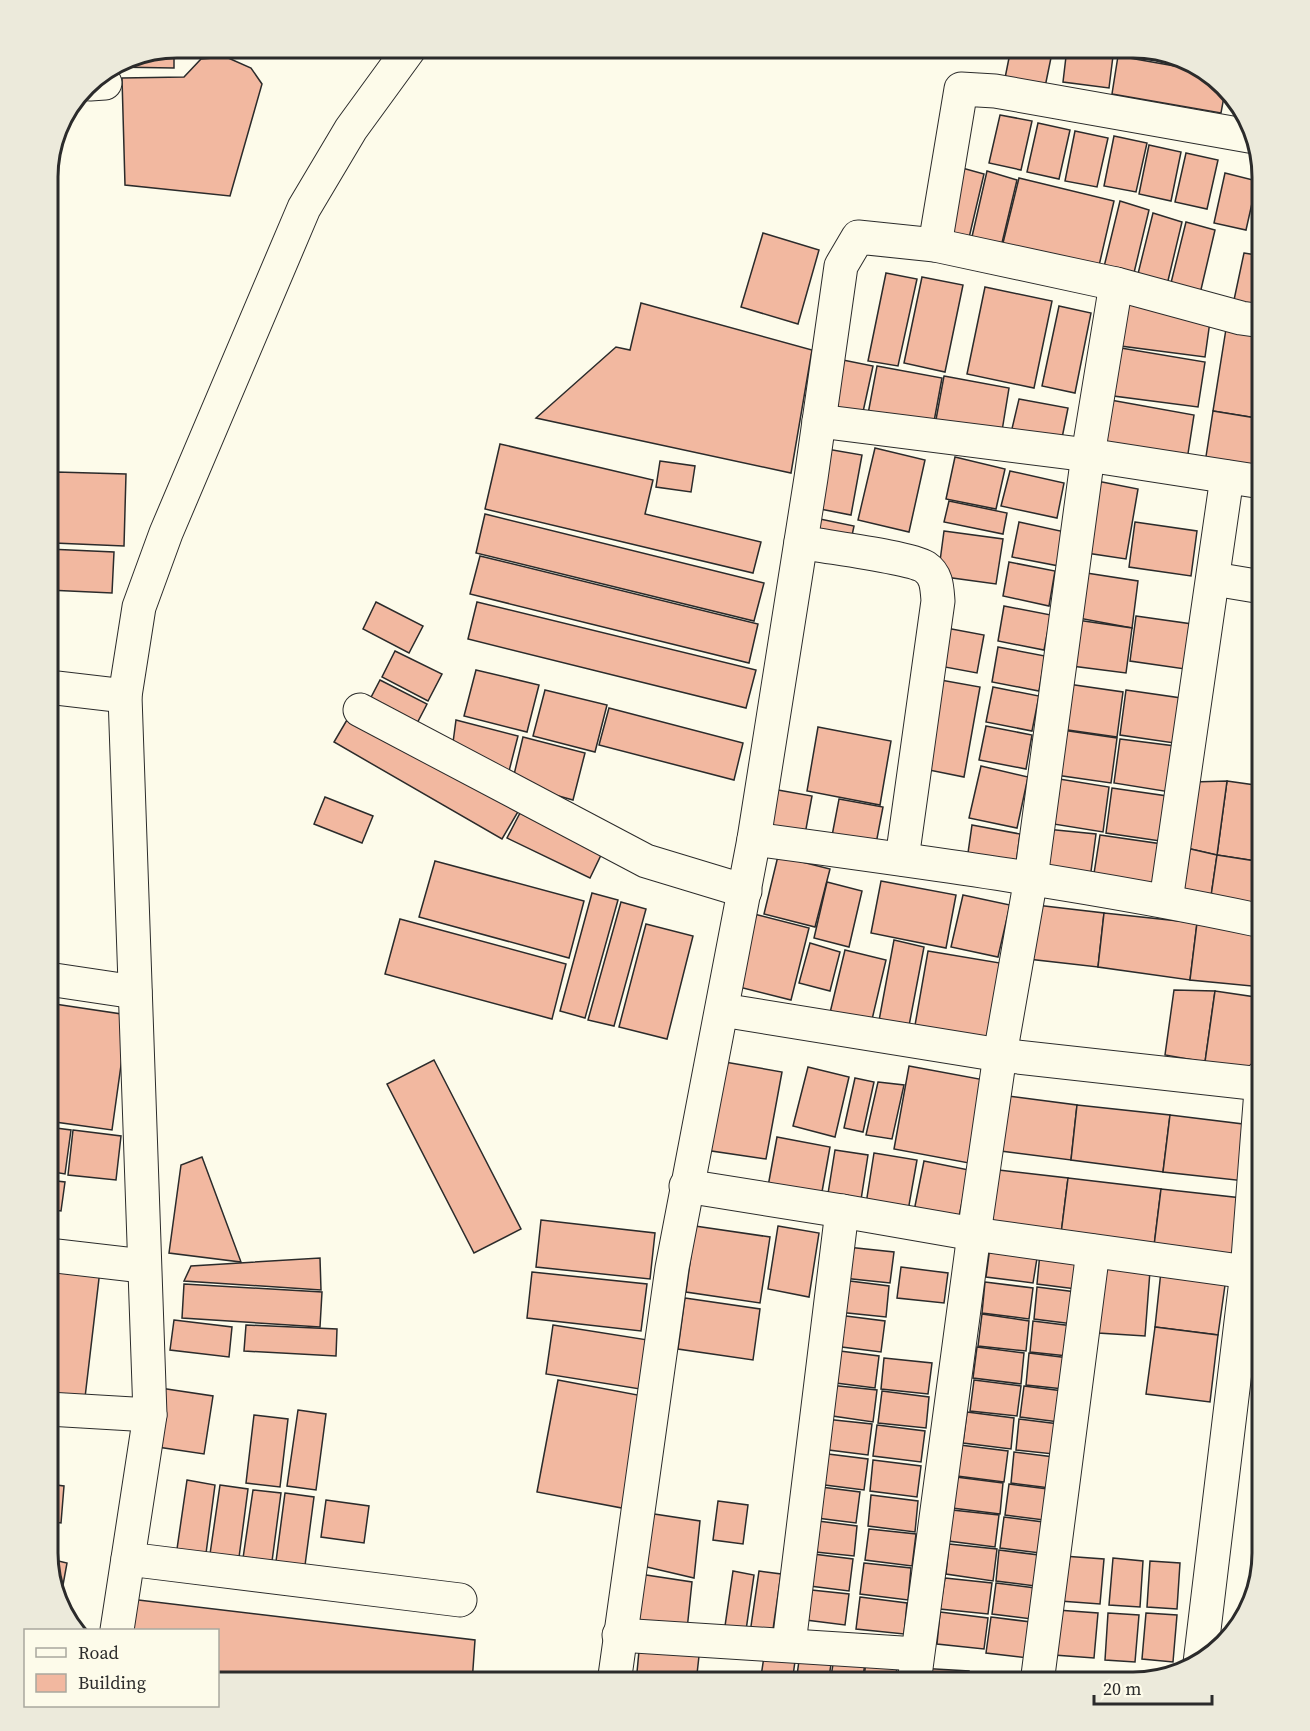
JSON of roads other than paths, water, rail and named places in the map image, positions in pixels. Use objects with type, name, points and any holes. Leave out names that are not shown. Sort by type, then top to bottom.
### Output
[{"type":"street","points":[[117,1629],[150,1415],[143,1266],[125,696],[139,607],[162,543],[304,208],[351,129],[403,58]]},
{"type":"street","points":[[935,245],[961,89],[995,91],[1240,128]]},
{"type":"street","points":[[615,1672],[686,1186],[754,840],[801,542],[841,266],[858,237],[935,245],[1116,284],[1252,320]]},
{"type":"street","points":[[619,1635],[789,1644],[916,1668],[974,1234],[1000,1055],[1031,878],[1088,455],[1116,284]]},
{"type":"street","points":[[819,421],[1088,455],[1252,481]]},
{"type":"street","points":[[1166,901],[1227,477]]},
{"type":"street","points":[[801,542],[906,561],[926,567],[937,582],[938,601],[902,859]]},
{"type":"street","points":[[1214,579],[1252,585]]},
{"type":"street","points":[[59,688],[125,696]]},
{"type":"street","points":[[360,710],[646,861],[745,891]]},
{"type":"street","points":[[754,840],[1031,878],[1166,901],[1252,919]]},
{"type":"street","points":[[58,981],[135,992]]},
{"type":"street","points":[[722,1010],[1000,1055],[1252,1080]]},
{"type":"street","points":[[686,1186],[974,1234],[1247,1272]]},
{"type":"street","points":[[789,1644],[842,1211]]},
{"type":"street","points":[[1202,1649],[1252,1227]]},
{"type":"street","points":[[1038,1672],[1093,1251]]},
{"type":"street","points":[[58,1256],[143,1266]]},
{"type":"street","points":[[58,1410],[150,1415]]},
{"type":"street","points":[[128,1559],[460,1600]]}]
